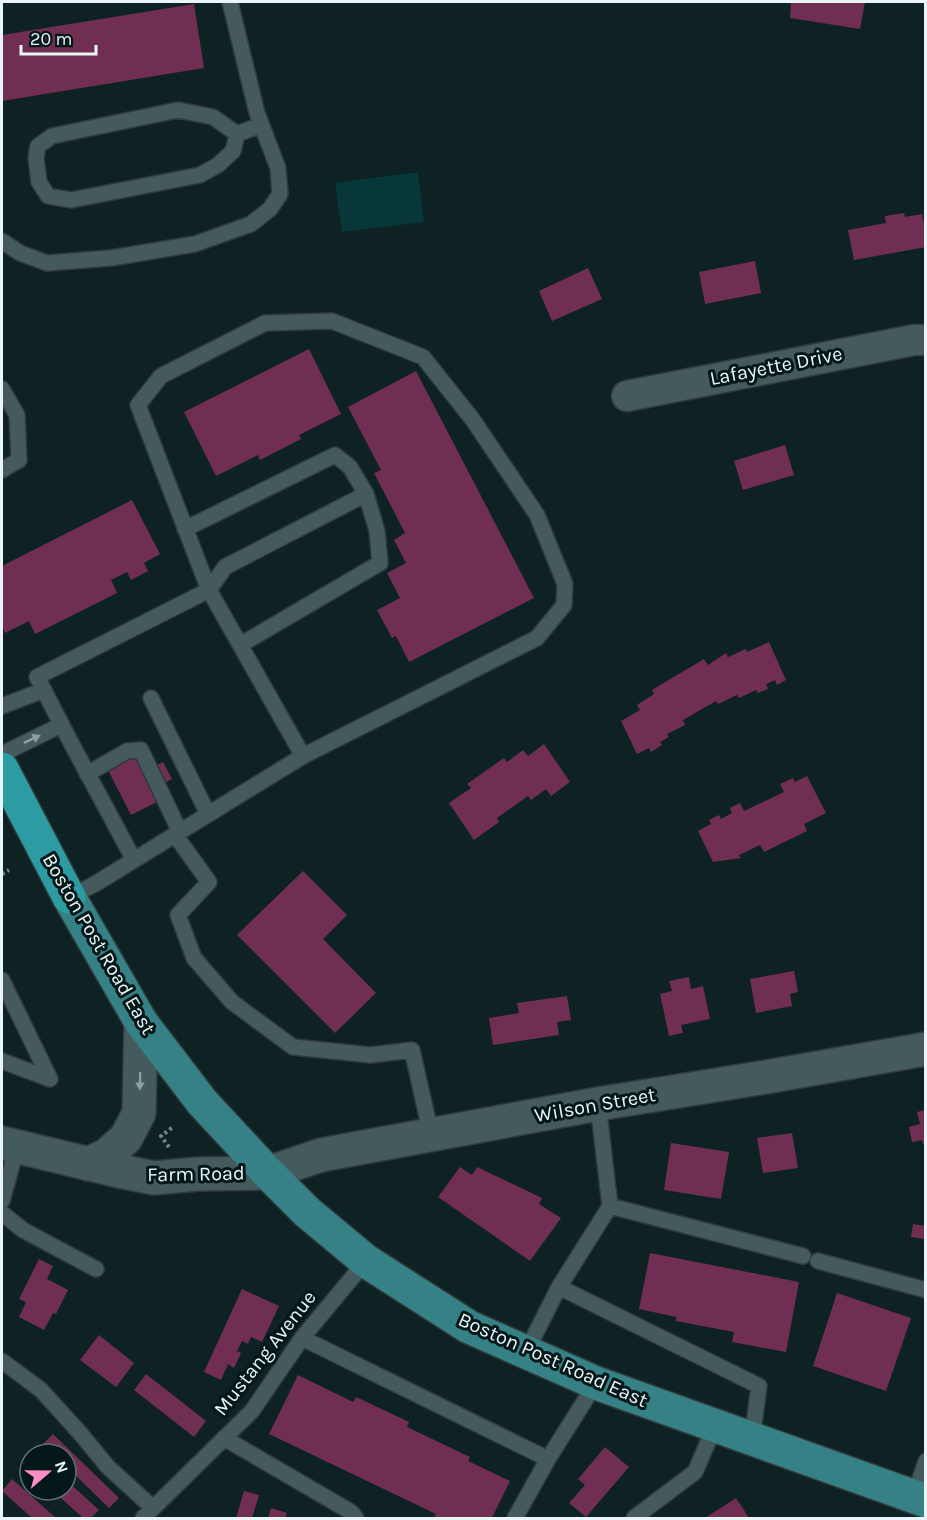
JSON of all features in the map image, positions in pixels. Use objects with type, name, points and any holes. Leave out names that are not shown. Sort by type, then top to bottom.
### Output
[{"type":"highway","name":"Boston Post Road East","points":[[2,768],[69,897]]},
{"type":"main road","name":"Boston Post Road East","points":[[69,897],[141,1022],[202,1102],[308,1212],[366,1261],[469,1327],[526,1353],[596,1383],[920,1499]]},
{"type":"street","name":"Lafayette Drive","points":[[627,396],[914,340],[926,340]]},
{"type":"street","points":[[88,1164],[108,1155],[126,1138],[139,1113],[141,1022]]},
{"type":"street","name":"Wilson Street","points":[[268,1173],[321,1155],[431,1134],[926,1049]]},
{"type":"street","name":"Farm Road","points":[[9,1145],[154,1178],[198,1174],[268,1173]]},
{"type":"lane","points":[[2,241],[20,253],[48,263],[111,258],[195,244],[250,224],[270,209],[280,194],[278,168],[257,113],[230,2]]},
{"type":"lane","points":[[178,110],[213,117],[237,134],[233,152],[218,165],[200,175],[71,200],[48,196],[39,182],[36,158],[38,146],[52,136],[60,134],[178,110]]},
{"type":"lane","points":[[237,134],[261,125]]},
{"type":"lane","points":[[69,897],[95,884],[303,756],[537,638],[564,604],[565,584],[537,515],[473,420],[423,357],[332,321],[266,323],[161,376],[138,405],[209,590],[303,756]]},
{"type":"lane","points":[[2,389],[17,416],[19,460],[2,470]]},
{"type":"lane","points":[[185,529],[335,455],[350,467],[366,494],[376,531],[380,563],[240,645]]},
{"type":"lane","points":[[134,860],[61,725],[38,676],[209,590],[225,567],[366,494]]},
{"type":"lane","points":[[2,706],[44,690]]},
{"type":"lane","points":[[151,698],[208,814]]},
{"type":"lane","points":[[2,768],[61,725]]},
{"type":"lane","points":[[87,774],[127,751],[141,750],[177,833],[209,882],[178,915],[194,958],[232,1002],[293,1047],[371,1055],[412,1050],[431,1134]]},
{"type":"lane","points":[[2,980],[50,1079],[2,1061]]},
{"type":"lane","points":[[526,1353],[559,1287],[609,1206],[598,1104]]},
{"type":"lane","points":[[2,1201],[9,1145]]},
{"type":"lane","points":[[609,1206],[803,1257]]},
{"type":"lane","points":[[2,1213],[23,1230],[96,1269]]},
{"type":"lane","name":"Mustang Avenue","points":[[148,1513],[252,1411],[302,1338],[366,1261]]},
{"type":"lane","points":[[818,1261],[926,1290]]},
{"type":"lane","points":[[559,1287],[759,1386],[752,1439]]},
{"type":"lane","points":[[302,1338],[548,1459]]},
{"type":"lane","points":[[2,1361],[41,1390],[80,1432],[148,1513]]},
{"type":"lane","points":[[515,1518],[548,1459],[596,1383]]},
{"type":"lane","points":[[634,1518],[695,1472],[715,1426]]},
{"type":"lane","points":[[224,1438],[351,1512],[356,1518]]},
{"type":"lane","points":[[920,1499],[926,1461]]},
{"type":"path","points":[[2,874],[9,870]]},
{"type":"path","points":[[170,1147],[161,1136],[173,1127]]},
{"type":"shaded area","points":[[418,172],[424,222],[342,232],[335,183]]},
{"type":"building","points":[[791,2],[865,2],[860,29],[790,18]]},
{"type":"building","points":[[194,4],[204,68],[2,101],[2,35]]},
{"type":"building","points":[[904,213],[905,217],[922,214],[926,247],[854,260],[848,230],[886,223],[885,216]]},
{"type":"building","points":[[755,261],[761,293],[705,304],[699,272]]},
{"type":"building","points":[[588,268],[602,299],[552,321],[539,291]]},
{"type":"building","points":[[309,349],[341,414],[299,435],[301,439],[260,460],[258,455],[216,476],[184,412]]},
{"type":"building","points":[[416,371],[534,598],[409,662],[396,636],[392,638],[377,610],[400,598],[387,573],[406,563],[394,540],[405,533],[374,473],[381,470],[348,407]]},
{"type":"building","points":[[785,445],[794,475],[743,490],[734,461]]},
{"type":"building","points":[[132,500],[160,554],[144,563],[148,571],[131,580],[127,572],[111,580],[117,593],[35,634],[29,621],[5,633],[2,626],[2,566]]},
{"type":"building","points":[[769,642],[786,680],[777,685],[775,680],[766,684],[768,689],[758,693],[756,690],[739,698],[737,695],[718,704],[716,701],[683,720],[685,725],[667,734],[669,737],[660,742],[662,745],[651,752],[649,748],[637,754],[621,721],[640,710],[637,705],[654,694],[652,690],[704,659],[708,665],[726,653],[728,657],[746,649],[747,652]]},
{"type":"building","points":[[544,744],[570,782],[551,796],[546,789],[531,800],[528,796],[497,818],[499,822],[474,840],[449,803],[471,788],[467,784],[504,758],[507,762],[523,750],[528,756]]},
{"type":"building","points":[[137,755],[146,771],[163,762],[172,779],[153,789],[159,801],[131,815],[108,770]]},
{"type":"building","points":[[807,776],[826,813],[804,824],[807,831],[764,852],[760,845],[739,855],[741,858],[713,862],[698,831],[711,824],[709,820],[719,815],[721,819],[732,813],[730,808],[740,803],[744,811],[784,792],[780,784],[793,778],[795,782]]},
{"type":"building","points":[[303,871],[347,915],[323,939],[376,993],[335,1033],[237,935]]},
{"type":"building","points":[[794,971],[798,992],[790,994],[792,1006],[756,1013],[750,979]]},
{"type":"building","points":[[689,977],[691,989],[703,986],[710,1019],[681,1025],[683,1033],[669,1036],[660,994],[672,991],[669,981]]},
{"type":"building","points":[[567,996],[571,1020],[557,1022],[559,1035],[493,1045],[489,1018],[519,1013],[517,1003]]},
{"type":"building","points":[[926,1110],[926,1144],[923,1144],[922,1140],[912,1142],[909,1127],[920,1124],[917,1112]]},
{"type":"building","points":[[792,1133],[798,1168],[763,1173],[757,1138]]},
{"type":"building","points":[[671,1143],[729,1152],[721,1199],[664,1190]]},
{"type":"building","points":[[460,1167],[472,1175],[477,1167],[542,1198],[539,1204],[561,1218],[530,1261],[438,1197]]},
{"type":"building","points":[[913,1224],[926,1226],[926,1239],[911,1237]]},
{"type":"building","points":[[650,1253],[799,1282],[786,1352],[732,1342],[734,1332],[676,1321],[676,1317],[639,1309]]},
{"type":"building","points":[[39,1259],[53,1266],[47,1279],[68,1290],[56,1314],[53,1313],[44,1330],[19,1317],[26,1302],[19,1299]]},
{"type":"building","points":[[242,1289],[279,1306],[262,1342],[251,1337],[248,1344],[242,1341],[237,1351],[241,1353],[234,1368],[228,1364],[221,1380],[204,1372]]},
{"type":"building","points":[[837,1293],[911,1318],[886,1391],[813,1366]]},
{"type":"building","points":[[99,1335],[134,1363],[116,1387],[80,1360]]},
{"type":"building","points":[[146,1374],[206,1421],[194,1437],[134,1390]]},
{"type":"building","points":[[298,1375],[353,1402],[356,1397],[409,1422],[407,1427],[470,1457],[468,1461],[510,1481],[492,1518],[434,1518],[436,1514],[269,1434]]},
{"type":"building","points":[[53,1434],[61,1442],[45,1442]]},
{"type":"building","points":[[605,1447],[629,1467],[586,1517],[569,1503],[585,1485],[578,1479]]},
{"type":"building","points":[[78,1458],[119,1498],[109,1508],[78,1478]]},
{"type":"building","points":[[12,1479],[18,1484],[18,1502],[38,1502],[56,1518],[32,1518],[2,1491]]},
{"type":"building","points":[[78,1491],[99,1510],[91,1518],[83,1518],[65,1502],[78,1502]]},
{"type":"building","points":[[244,1491],[259,1495],[252,1518],[236,1518]]},
{"type":"building","points":[[736,1498],[749,1518],[705,1518]]},
{"type":"building","points":[[271,1508],[287,1513],[285,1518],[268,1518]]}]
